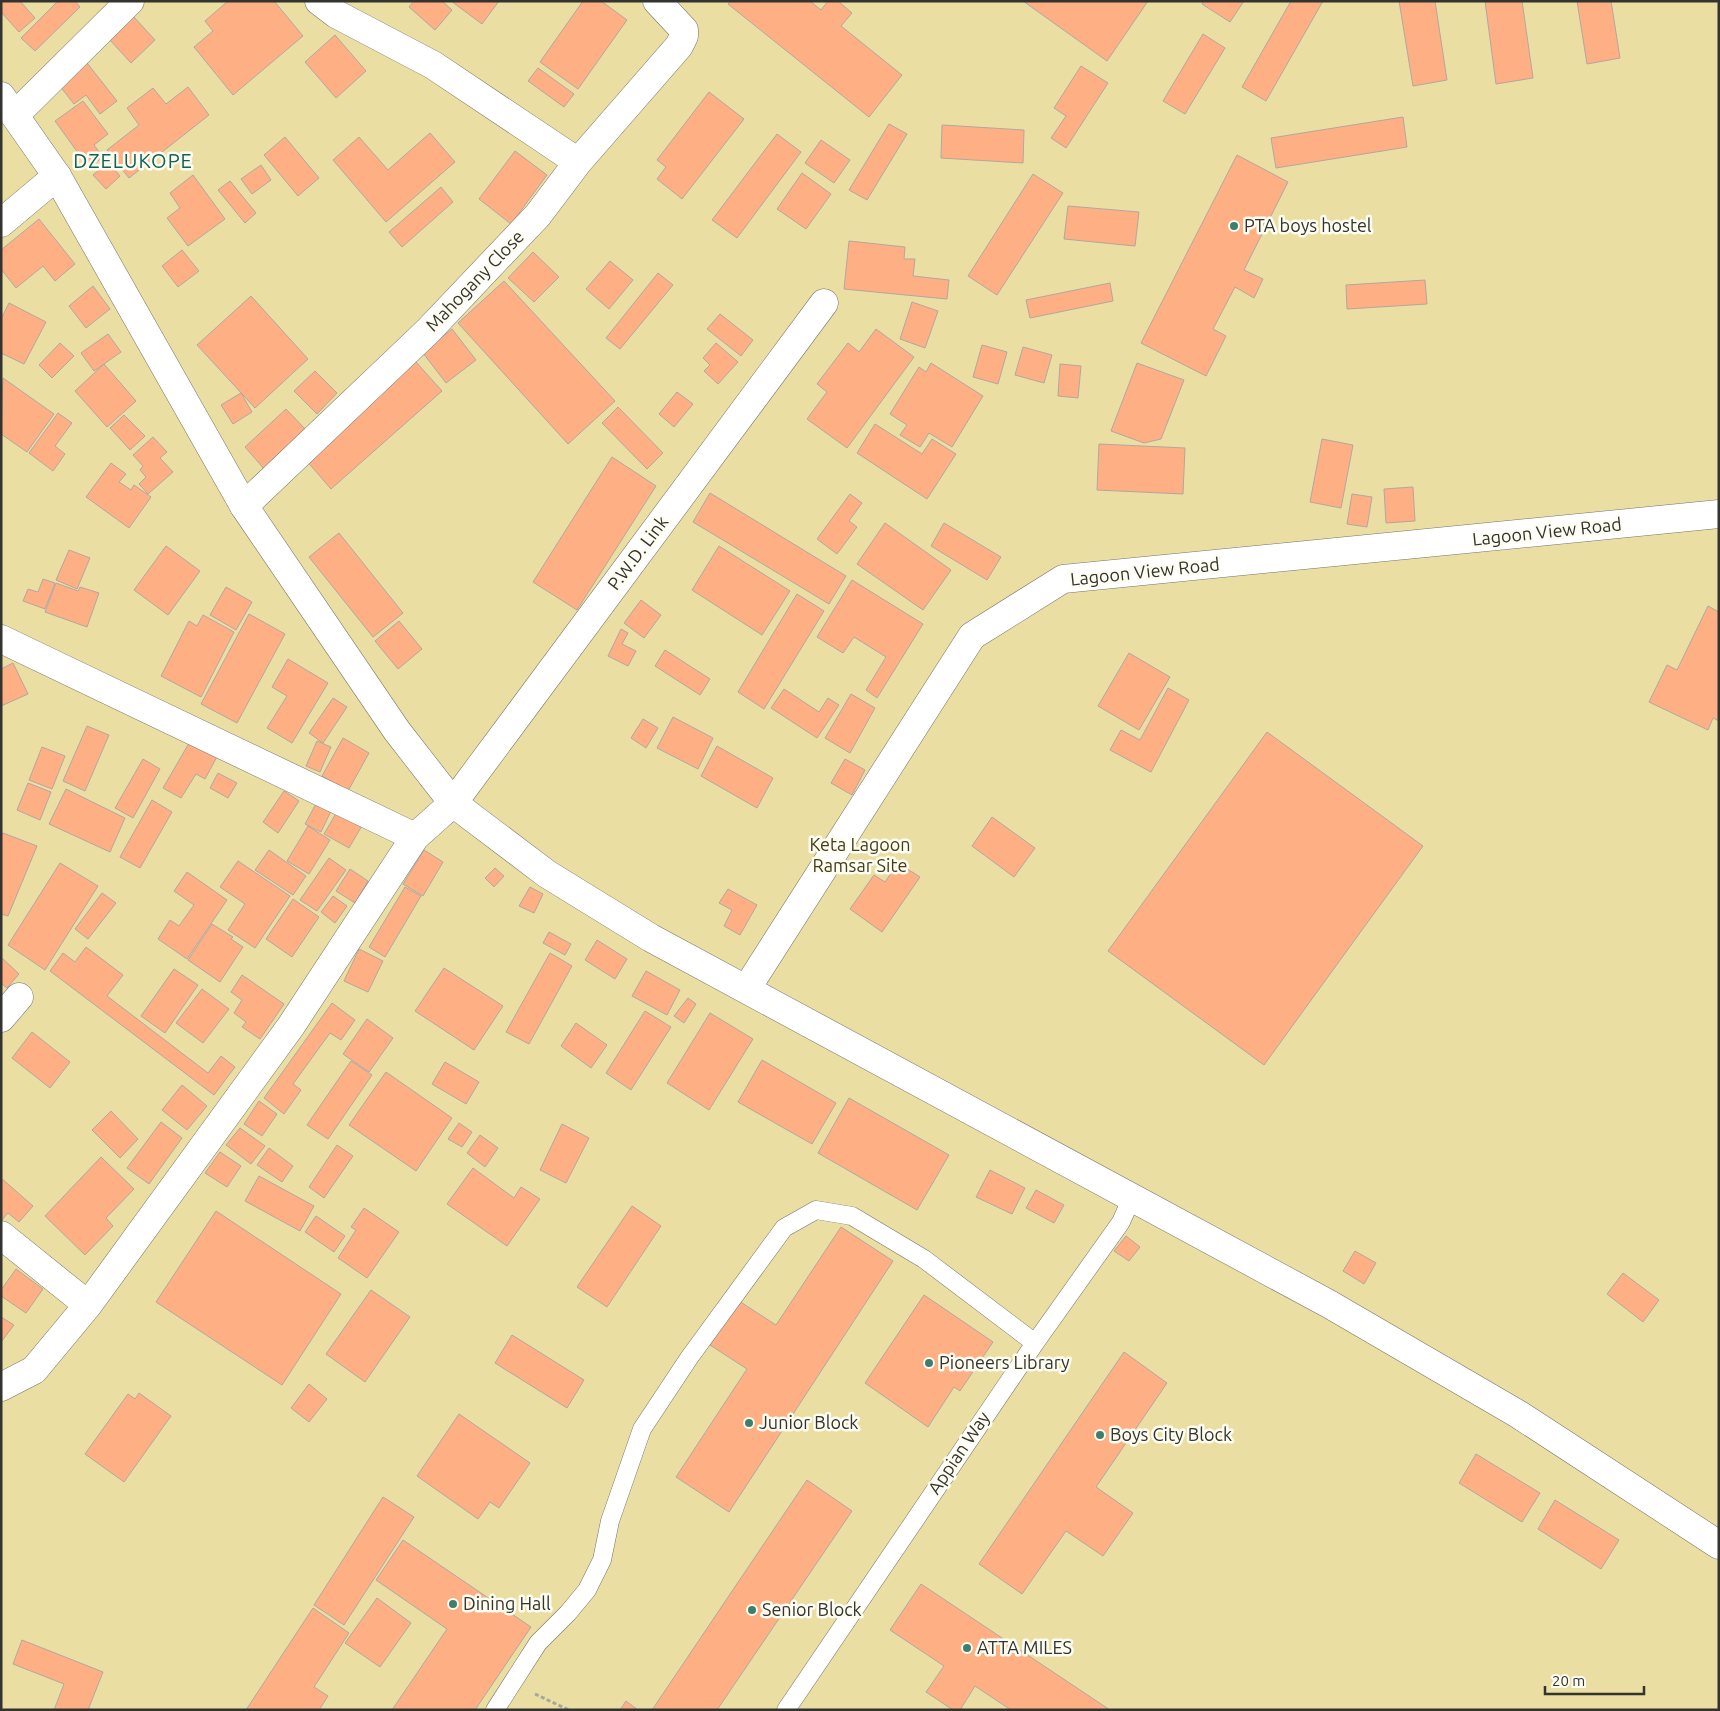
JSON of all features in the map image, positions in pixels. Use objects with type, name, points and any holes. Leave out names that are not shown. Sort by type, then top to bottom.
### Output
[{"type":"street","points":[[130,1],[8,106],[57,176],[244,506],[397,731],[453,803],[547,874],[651,938],[747,988],[1329,1304],[1518,1414],[1719,1545]]},
{"type":"street","points":[[319,1],[336,14],[433,65],[578,162]]},
{"type":"street","name":"Mahogany Close","points":[[244,506],[434,324],[538,215],[578,162],[678,46],[684,36],[684,30],[657,1]]},
{"type":"street","points":[[1,222],[57,176]]},
{"type":"street","name":"P.W.D. Link","points":[[1,1387],[34,1370],[88,1305],[291,1026],[415,837],[453,803],[824,302]]},
{"type":"street","name":"Lagoon View Road","points":[[747,988],[972,636],[1063,579],[1719,514]]},
{"type":"street","points":[[1,639],[415,837]]},
{"type":"street","points":[[1,1018],[19,997]]},
{"type":"street","points":[[1,1235],[88,1305]]},
{"type":"lane","name":"Appian Way","points":[[786,1710],[1035,1343],[1121,1222],[1132,1197]]},
{"type":"lane","points":[[495,1710],[538,1643],[568,1613],[587,1590],[602,1560],[610,1520],[642,1429],[689,1358],[784,1228],[816,1210],[852,1216],[924,1259],[1035,1343]]},
{"type":"path","points":[[512,1683],[568,1710]]},
{"type":"green space","name":"Keta Lagoon Ramsar Site","points":[[1,1],[1719,1],[1719,1710],[1,1710]]},
{"type":"building","points":[[1,1],[20,1],[35,18],[19,32],[1,12]]},
{"type":"building","points":[[58,1],[75,1],[80,7],[35,51],[21,38]]},
{"type":"building","points":[[228,1],[274,1],[303,36],[233,95],[194,47],[213,31],[205,21]]},
{"type":"building","points":[[414,1],[442,1],[452,10],[435,30],[409,7]]},
{"type":"building","points":[[451,1],[499,1],[482,24]]},
{"type":"building","points":[[583,1],[601,1],[627,20],[578,89],[540,62]]},
{"type":"building","points":[[731,1],[810,1],[821,10],[828,1],[838,1],[852,13],[841,26],[902,75],[869,117],[728,4]]},
{"type":"building","points":[[1023,1],[1148,1],[1107,61]]},
{"type":"building","points":[[1203,1],[1244,1],[1230,22],[1202,4]]},
{"type":"building","points":[[1291,1],[1323,1],[1266,101],[1242,87]]},
{"type":"building","points":[[1399,1],[1435,1],[1447,80],[1413,86]]},
{"type":"building","points":[[1485,1],[1522,1],[1533,78],[1496,84]]},
{"type":"building","points":[[1577,1],[1611,1],[1620,58],[1587,64]]},
{"type":"building","points":[[133,16],[155,40],[131,63],[109,39]]},
{"type":"building","points":[[1203,34],[1225,48],[1185,114],[1163,101]]},
{"type":"building","points":[[335,35],[366,71],[336,98],[305,62]]},
{"type":"building","points":[[87,63],[117,101],[100,114],[86,95],[74,104],[59,85]]},
{"type":"building","points":[[1081,66],[1108,83],[1066,148],[1051,138],[1066,116],[1054,108]]},
{"type":"building","points":[[538,68],[574,94],[564,107],[528,81]]},
{"type":"building","points":[[188,87],[209,115],[129,178],[107,150],[139,125],[127,108],[153,88],[166,104]]},
{"type":"building","points":[[709,92],[744,119],[682,199],[657,179],[666,167],[657,160]]},
{"type":"building","points":[[83,101],[108,134],[94,145],[103,157],[89,168],[55,121]]},
{"type":"building","points":[[1403,117],[1407,147],[1276,168],[1271,138]]},
{"type":"building","points":[[889,124],[907,134],[867,200],[849,190]]},
{"type":"building","points":[[942,125],[1024,130],[1023,163],[941,158]]},
{"type":"building","points":[[430,133],[455,162],[386,222],[333,160],[359,137],[388,170]]},
{"type":"building","points":[[777,134],[801,152],[737,238],[712,220]]},
{"type":"building","points":[[285,137],[319,178],[298,196],[264,155]]},
{"type":"building","points":[[821,140],[850,160],[834,183],[805,163]]},
{"type":"building","points":[[515,151],[547,175],[511,224],[479,199]]},
{"type":"building","name":"PTA boys hostel","points":[[1237,155],[1288,182],[1244,270],[1263,279],[1254,298],[1235,287],[1213,329],[1226,336],[1206,376],[1141,343]]},
{"type":"building","points":[[108,162],[120,176],[106,189],[93,175]]},
{"type":"building","points":[[261,165],[271,180],[252,194],[241,179]]},
{"type":"building","points":[[802,173],[831,194],[806,229],[777,209]]},
{"type":"building","points":[[1033,174],[1063,193],[997,295],[968,276]]},
{"type":"building","points":[[193,175],[225,219],[188,246],[167,218],[180,208],[170,193]]},
{"type":"building","points":[[230,181],[256,213],[245,223],[218,190]]},
{"type":"building","points":[[441,187],[453,202],[402,247],[389,232]]},
{"type":"building","points":[[1068,206],[1139,212],[1135,246],[1064,239]]},
{"type":"building","points":[[39,219],[75,264],[55,281],[43,266],[16,288],[1,269],[1,250]]},
{"type":"building","points":[[849,241],[905,247],[904,259],[915,259],[913,276],[949,280],[947,299],[844,289]]},
{"type":"building","points":[[182,250],[199,271],[178,287],[162,266]]},
{"type":"building","points":[[533,252],[559,277],[534,302],[508,278]]},
{"type":"building","points":[[610,261],[633,280],[609,309],[586,289]]},
{"type":"building","points":[[658,273],[673,285],[620,349],[606,338]]},
{"type":"building","points":[[1425,280],[1427,304],[1347,309],[1346,285]]},
{"type":"building","points":[[504,281],[615,401],[568,444],[458,323]]},
{"type":"building","points":[[1110,283],[1113,301],[1030,318],[1026,300]]},
{"type":"building","points":[[93,286],[110,309],[86,328],[69,306]]},
{"type":"building","points":[[251,296],[308,359],[255,408],[197,345]]},
{"type":"building","points":[[912,302],[938,311],[925,348],[900,339]]},
{"type":"building","points":[[9,303],[46,322],[24,364],[1,353],[1,319]]},
{"type":"building","points":[[720,314],[753,340],[741,356],[707,329]]},
{"type":"building","points":[[452,329],[476,360],[446,383],[423,353]]},
{"type":"building","points":[[876,329],[914,357],[847,448],[807,419],[827,392],[817,384],[848,343],[859,352]]},
{"type":"building","points":[[108,334],[121,352],[94,371],[81,353]]},
{"type":"building","points":[[60,343],[74,356],[52,378],[39,365]]},
{"type":"building","points":[[716,343],[738,362],[718,384],[704,371],[710,365],[703,358]]},
{"type":"building","points":[[982,345],[1007,352],[998,384],[973,377]]},
{"type":"building","points":[[1023,347],[1052,355],[1044,383],[1015,375]]},
{"type":"building","points":[[416,362],[442,391],[331,489],[306,460]]},
{"type":"building","points":[[931,363],[983,396],[952,447],[929,433],[920,447],[900,435],[907,425],[890,414],[919,367],[926,372]]},
{"type":"building","points":[[1137,363],[1184,380],[1161,439],[1144,443],[1111,431]]},
{"type":"building","points":[[104,364],[136,401],[107,427],[75,391]]},
{"type":"building","points":[[1060,364],[1081,366],[1078,398],[1058,396]]},
{"type":"building","points":[[315,371],[337,393],[317,414],[294,391]]},
{"type":"building","points":[[3,378],[54,414],[27,452],[1,434]]},
{"type":"building","points":[[677,392],[693,404],[674,427],[659,414]]},
{"type":"building","points":[[241,393],[252,412],[233,424],[221,405]]},
{"type":"building","points":[[618,407],[663,453],[647,469],[602,423]]},
{"type":"building","points":[[286,409],[307,431],[265,470],[245,447]]},
{"type":"building","points":[[58,413],[72,423],[55,446],[65,454],[53,471],[29,453]]},
{"type":"building","points":[[124,415],[145,436],[130,450],[110,428]]},
{"type":"building","points":[[875,424],[922,454],[932,439],[956,454],[927,499],[857,453]]},
{"type":"building","points":[[153,437],[167,452],[160,458],[173,472],[148,494],[139,484],[146,477],[140,470],[143,466],[133,455]]},
{"type":"building","points":[[1322,439],[1353,445],[1341,508],[1310,502]]},
{"type":"building","points":[[1099,444],[1185,448],[1183,494],[1097,490]]},
{"type":"building","points":[[612,457],[656,486],[577,610],[533,582]]},
{"type":"building","points":[[111,463],[126,474],[119,482],[131,490],[134,485],[151,497],[129,528],[86,497]]},
{"type":"building","points":[[1413,487],[1415,521],[1386,523],[1384,489]]},
{"type":"building","points":[[710,493],[846,576],[829,604],[693,522]]},
{"type":"building","points":[[850,494],[862,503],[849,521],[857,527],[837,554],[817,539]]},
{"type":"building","points":[[1352,494],[1372,497],[1367,527],[1347,524]]},
{"type":"building","points":[[885,523],[951,570],[923,610],[857,564]]},
{"type":"building","points":[[944,523],[1001,557],[987,580],[931,546]]},
{"type":"building","points":[[339,533],[403,613],[373,637],[309,557]]},
{"type":"building","points":[[166,546],[200,571],[168,615],[134,590]]},
{"type":"building","points":[[719,546],[790,591],[762,635],[692,590]]},
{"type":"building","points":[[69,550],[90,558],[77,589],[56,580]]},
{"type":"building","points":[[43,579],[55,583],[45,609],[23,601],[28,589],[38,592]]},
{"type":"building","points":[[852,580],[923,624],[877,698],[866,690],[886,657],[854,637],[843,653],[817,637]]},
{"type":"building","points":[[56,583],[78,591],[80,587],[99,593],[87,627],[45,612]]},
{"type":"building","points":[[226,587],[252,602],[236,630],[210,615]]},
{"type":"building","points":[[797,594],[824,611],[764,709],[738,692]]},
{"type":"building","points":[[641,600],[661,615],[644,638],[624,623]]},
{"type":"building","points":[[1708,606],[1719,612],[1719,721],[1713,718],[1708,730],[1649,702],[1667,665],[1677,670]]},
{"type":"building","points":[[249,614],[285,634],[237,723],[201,704]]},
{"type":"building","points":[[203,615],[234,632],[201,697],[161,676],[189,621],[197,626]]},
{"type":"building","points":[[399,621],[422,649],[398,669],[375,641]]},
{"type":"building","points":[[621,629],[628,633],[622,644],[636,651],[628,666],[608,656]]},
{"type":"building","points":[[665,650],[710,679],[700,695],[655,666]]},
{"type":"building","points":[[1129,653],[1170,677],[1139,730],[1098,706]]},
{"type":"building","points":[[288,659],[328,683],[292,743],[267,728],[287,696],[272,687]]},
{"type":"building","points":[[13,663],[28,694],[1,706],[1,669]]},
{"type":"building","points":[[1168,688],[1189,700],[1151,772],[1110,750],[1121,730],[1140,740]]},
{"type":"building","points":[[784,689],[819,712],[828,698],[839,705],[817,738],[771,708]]},
{"type":"building","points":[[851,694],[875,708],[850,753],[825,738]]},
{"type":"building","points":[[333,698],[347,707],[323,743],[309,733]]},
{"type":"building","points":[[673,717],[713,738],[698,769],[657,748]]},
{"type":"building","points":[[643,719],[658,728],[646,748],[631,738]]},
{"type":"building","points":[[87,726],[109,735],[85,791],[63,781]]},
{"type":"building","points":[[1267,732],[1423,846],[1264,1065],[1108,951]]},
{"type":"building","points":[[192,738],[219,753],[205,779],[196,774],[181,798],[163,788]]},
{"type":"building","points":[[343,738],[369,753],[348,791],[322,776]]},
{"type":"building","points":[[317,741],[331,747],[320,772],[306,766]]},
{"type":"building","points":[[717,746],[773,778],[757,808],[701,776]]},
{"type":"building","points":[[42,747],[65,756],[52,789],[29,780]]},
{"type":"building","points":[[143,759],[160,769],[133,818],[115,808]]},
{"type":"building","points":[[845,759],[865,770],[852,795],[831,783]]},
{"type":"building","points":[[218,773],[237,783],[228,798],[210,788]]},
{"type":"building","points":[[28,783],[51,792],[40,820],[17,810]]},
{"type":"building","points":[[66,789],[125,818],[110,852],[49,824]]},
{"type":"building","points":[[284,791],[299,801],[278,833],[263,822]]},
{"type":"building","points":[[152,800],[172,812],[140,868],[120,857]]},
{"type":"building","points":[[317,802],[332,809],[321,832],[305,824]]},
{"type":"building","points":[[338,810],[363,824],[349,848],[324,834]]},
{"type":"building","points":[[992,817],[1035,848],[1014,877],[972,846]]},
{"type":"building","points":[[308,826],[330,840],[309,874],[287,861]]},
{"type":"building","points":[[3,833],[37,846],[8,916],[1,914],[1,837]]},
{"type":"building","points":[[269,850],[306,876],[293,895],[255,870]]},
{"type":"building","points":[[424,850],[443,862],[423,896],[403,884]]},
{"type":"building","points":[[329,858],[346,870],[317,911],[300,900]]},
{"type":"building","points":[[238,861],[290,896],[255,948],[228,930],[245,904],[220,887]]},
{"type":"building","points":[[60,863],[98,886],[45,970],[8,945]]},
{"type":"building","points":[[898,863],[920,877],[882,932],[850,909],[874,875],[885,882]]},
{"type":"building","points":[[495,868],[504,876],[494,887],[485,878]]},
{"type":"building","points":[[350,869],[368,881],[355,903],[336,891]]},
{"type":"building","points":[[187,872],[227,900],[187,959],[158,939],[170,920],[179,926],[194,905],[174,891]]},
{"type":"building","points":[[405,887],[421,896],[385,957],[369,947]]},
{"type":"building","points":[[530,887],[543,894],[534,913],[519,906]]},
{"type":"building","points":[[728,889],[757,905],[740,935],[724,926],[732,910],[719,903]]},
{"type":"building","points":[[102,893],[116,903],[88,939],[75,929]]},
{"type":"building","points":[[333,896],[347,906],[335,923],[321,912]]},
{"type":"building","points":[[293,899],[319,917],[292,957],[266,939]]},
{"type":"building","points":[[212,924],[233,937],[231,939],[243,947],[220,982],[188,960]]},
{"type":"building","points":[[549,932],[571,944],[565,955],[543,943]]},
{"type":"building","points":[[597,940],[627,959],[615,979],[585,960]]},
{"type":"building","points":[[86,947],[123,975],[107,996],[208,1073],[221,1056],[235,1067],[214,1095],[50,971],[63,953],[75,962]]},
{"type":"building","points":[[359,949],[383,961],[368,992],[344,981]]},
{"type":"building","points":[[550,953],[572,966],[529,1044],[506,1032]]},
{"type":"building","points":[[1,957],[19,974],[7,988],[1,983]]},
{"type":"building","points":[[444,968],[503,1006],[474,1050],[415,1011]]},
{"type":"building","points":[[174,969],[198,985],[165,1033],[141,1016]]},
{"type":"building","points":[[646,971],[680,990],[667,1015],[632,996]]},
{"type":"building","points":[[242,975],[284,1004],[260,1039],[242,1027],[246,1022],[234,1013],[242,1000],[231,992]]},
{"type":"building","points":[[202,989],[229,1009],[203,1043],[176,1023]]},
{"type":"building","points":[[688,998],[696,1004],[684,1023],[674,1016]]},
{"type":"building","points":[[332,1003],[355,1020],[341,1040],[330,1033],[293,1084],[301,1090],[284,1114],[264,1098]]},
{"type":"building","points":[[645,1011],[671,1027],[631,1090],[606,1073]]},
{"type":"building","points":[[710,1013],[753,1039],[709,1110],[667,1083]]},
{"type":"building","points":[[367,1019],[393,1038],[369,1072],[343,1054]]},
{"type":"building","points":[[576,1023],[607,1045],[591,1068],[561,1046]]},
{"type":"building","points":[[32,1032],[70,1062],[50,1088],[12,1058]]},
{"type":"building","points":[[762,1060],[836,1103],[812,1144],[738,1102]]},
{"type":"building","points":[[351,1061],[372,1075],[328,1139],[307,1125]]},
{"type":"building","points":[[445,1062],[479,1082],[466,1104],[432,1084]]},
{"type":"building","points":[[386,1072],[452,1118],[416,1171],[349,1125]]},
{"type":"building","points":[[182,1085],[207,1106],[187,1130],[162,1110]]},
{"type":"building","points":[[849,1098],[949,1155],[917,1210],[818,1153]]},
{"type":"building","points":[[259,1101],[277,1114],[262,1136],[244,1124]]},
{"type":"building","points":[[111,1111],[138,1139],[120,1158],[92,1130]]},
{"type":"building","points":[[161,1122],[182,1138],[149,1184],[127,1168]]},
{"type":"building","points":[[459,1123],[472,1132],[462,1147],[448,1139]]},
{"type":"building","points":[[562,1124],[589,1138],[566,1183],[540,1170]]},
{"type":"building","points":[[240,1128],[265,1146],[251,1164],[226,1145]]},
{"type":"building","points":[[480,1135],[498,1148],[485,1167],[467,1153]]},
{"type":"building","points":[[337,1145],[353,1156],[324,1198],[309,1187]]},
{"type":"building","points":[[269,1148],[293,1166],[282,1182],[257,1165]]},
{"type":"building","points":[[220,1152],[241,1166],[227,1187],[205,1173]]},
{"type":"building","points":[[101,1157],[134,1189],[106,1218],[113,1226],[85,1255],[45,1216]]},
{"type":"building","points":[[473,1168],[514,1198],[521,1187],[540,1199],[507,1246],[447,1204]]},
{"type":"building","points":[[990,1170],[1025,1188],[1012,1214],[976,1197]]},
{"type":"building","points":[[259,1176],[314,1206],[300,1231],[245,1201]]},
{"type":"building","points":[[1,1178],[33,1206],[19,1222],[8,1213],[1,1221]]},
{"type":"building","points":[[1036,1190],[1064,1205],[1054,1223],[1026,1208]]},
{"type":"building","points":[[632,1206],[661,1226],[607,1307],[577,1287]]},
{"type":"building","points":[[364,1208],[399,1232],[367,1278],[338,1258],[356,1230],[351,1227]]},
{"type":"building","points":[[216,1211],[341,1294],[282,1385],[156,1302]]},
{"type":"building","points":[[316,1216],[345,1236],[334,1252],[305,1232]]},
{"type":"building","name":"Junior Block","points":[[841,1227],[893,1261],[729,1512],[676,1477],[747,1369],[710,1345],[739,1301],[776,1325]]},
{"type":"building","points":[[1126,1236],[1140,1247],[1129,1261],[1114,1251]]},
{"type":"building","points":[[1355,1251],[1376,1263],[1364,1284],[1343,1271]]},
{"type":"building","points":[[16,1269],[43,1289],[26,1313],[1,1296],[1,1290]]},
{"type":"building","points":[[1623,1273],[1659,1300],[1643,1322],[1607,1294]]},
{"type":"building","points":[[371,1290],[410,1317],[365,1382],[326,1354]]},
{"type":"building","name":"Pioneers Library","points":[[924,1295],[993,1342],[960,1391],[954,1387],[928,1427],[865,1383]]},
{"type":"building","points":[[1,1317],[14,1325],[1,1342]]},
{"type":"building","points":[[512,1335],[584,1380],[567,1408],[495,1363]]},
{"type":"building","name":"Boys City Block","points":[[1124,1352],[1167,1383],[1096,1487],[1133,1513],[1103,1556],[1066,1531],[1022,1594],[979,1564]]},
{"type":"building","points":[[309,1384],[327,1399],[309,1422],[291,1408]]},
{"type":"building","points":[[139,1393],[171,1416],[124,1482],[85,1454],[128,1394],[135,1399]]},
{"type":"building","points":[[459,1414],[530,1463],[499,1508],[490,1502],[478,1519],[417,1476]]},
{"type":"building","points":[[1476,1454],[1540,1493],[1522,1522],[1459,1483]]},
{"type":"building","name":"Senior Block","points":[[807,1480],[852,1511],[717,1710],[652,1710]]},
{"type":"building","points":[[383,1497],[414,1517],[344,1625],[314,1605]]},
{"type":"building","points":[[1555,1500],[1619,1540],[1601,1569],[1538,1529]]},
{"type":"building","name":"Dining Hall","points":[[403,1540],[531,1627],[475,1710],[392,1710],[447,1629],[376,1580]]},
{"type":"building","name":"ATTA MILES","points":[[921,1584],[1110,1710],[1011,1710],[975,1686],[960,1710],[953,1710],[926,1692],[944,1666],[890,1630]]},
{"type":"building","points":[[377,1598],[411,1623],[380,1667],[345,1643]]},
{"type":"building","points":[[313,1608],[349,1633],[314,1687],[328,1696],[319,1710],[246,1710]]},
{"type":"building","points":[[22,1640],[103,1672],[88,1710],[54,1710],[64,1684],[13,1664]]},
{"type":"building","points":[[626,1701],[638,1710],[620,1710]]},
{"type":"place","name":"PTA boys hostel","points":[[1234,226]]},
{"type":"place","name":"Pioneers Library","points":[[929,1363]]},
{"type":"place","name":"Junior Block","points":[[749,1423]]},
{"type":"place","name":"Boys City Block","points":[[1100,1435]]},
{"type":"place","name":"Dining Hall","points":[[453,1604]]},
{"type":"place","name":"Senior Block","points":[[752,1610]]},
{"type":"place","name":"ATTA MILES","points":[[967,1648]]},
{"type":"district","name":"DZELUKOPE","points":[[133,161]]}]
